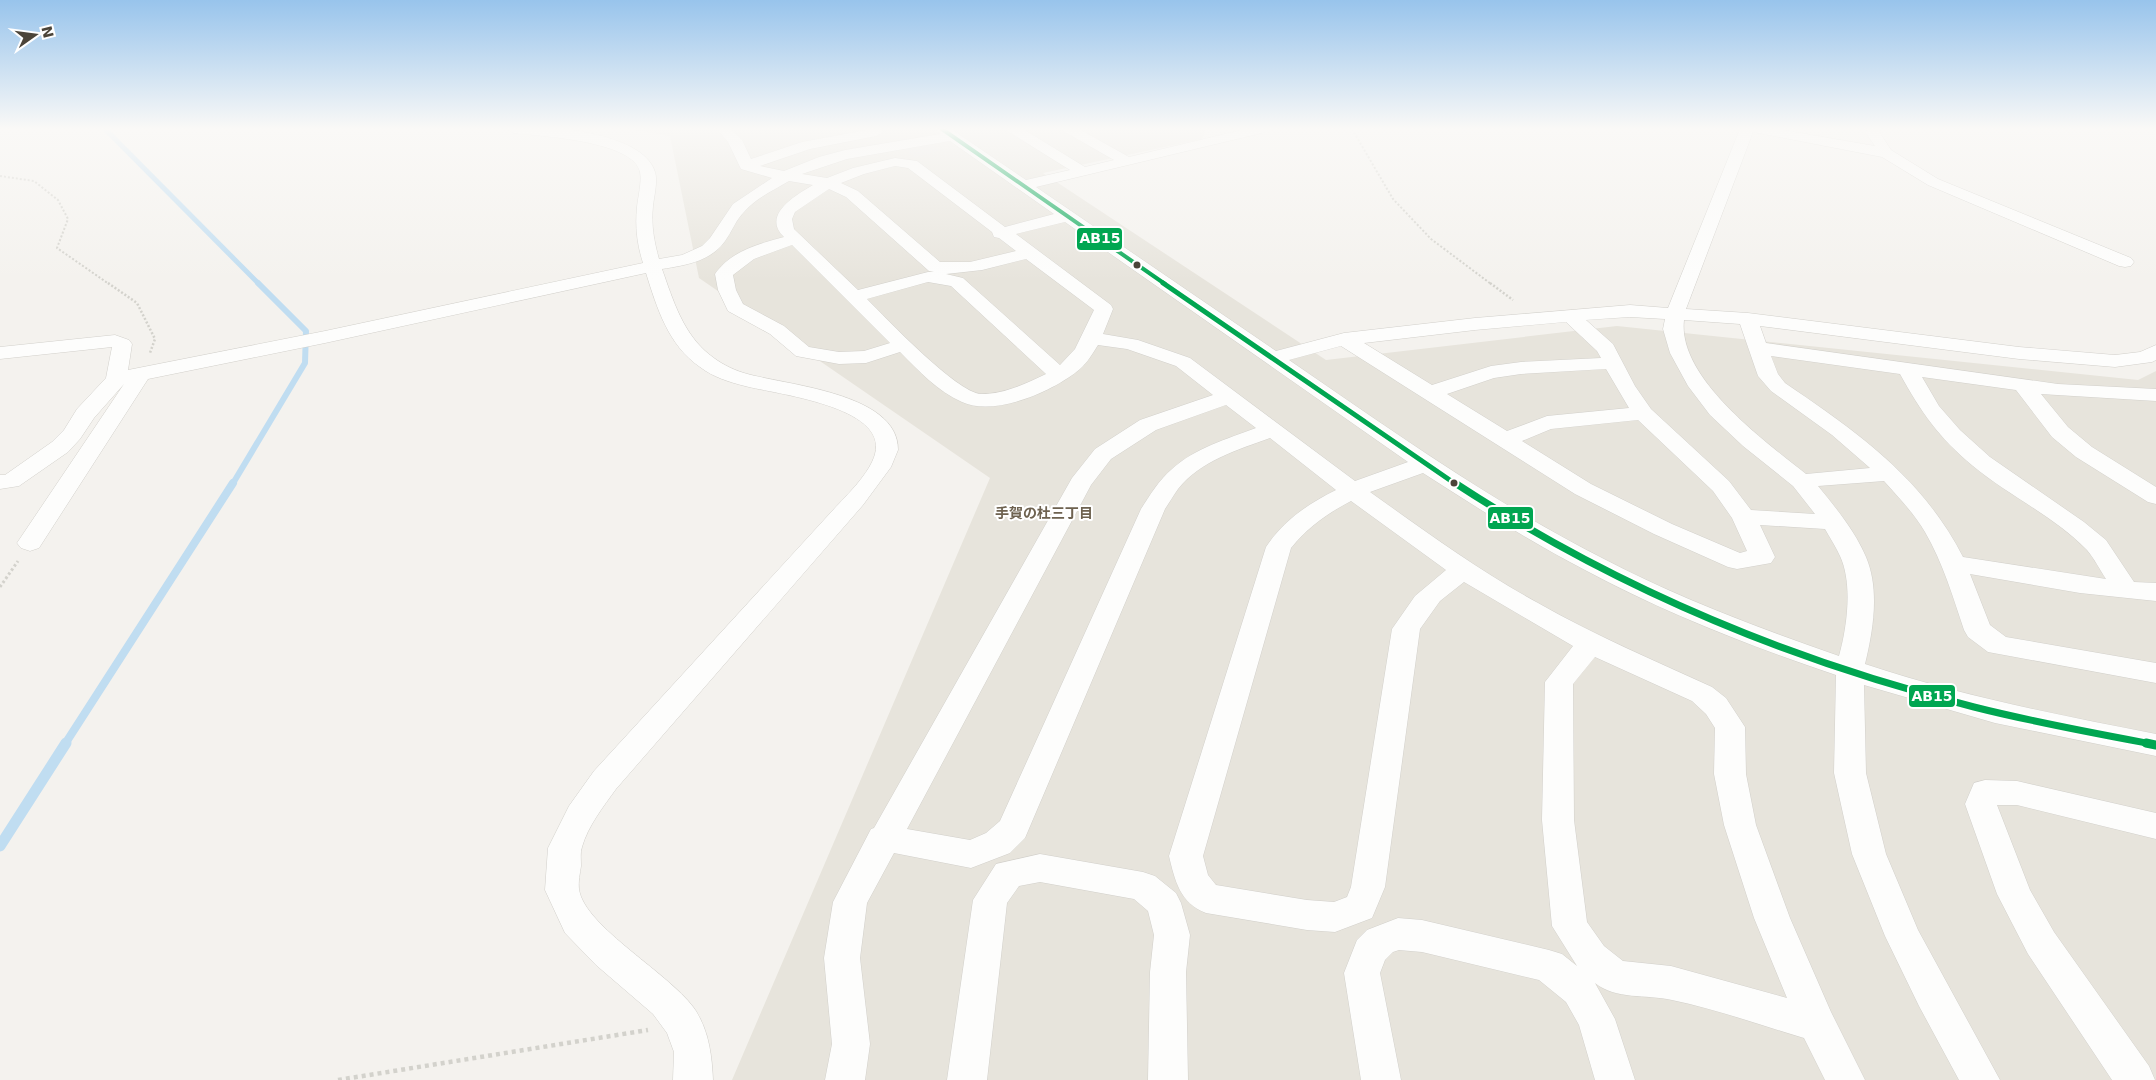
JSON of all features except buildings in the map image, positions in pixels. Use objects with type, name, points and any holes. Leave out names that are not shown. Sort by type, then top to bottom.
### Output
[{"type":"street","points":[[648,179],[644,233],[653,266],[674,324],[682,339],[707,364],[738,378],[827,398],[856,408],[872,418],[883,430],[887,446],[885,458],[877,471],[838,518],[605,780],[580,815],[564,848],[562,890],[577,922],[609,954],[666,1002],[683,1024],[693,1052],[693,1080]]},
{"type":"street","points":[[116,379],[325,337],[698,255],[709,249],[719,239],[727,222],[735,212],[750,199],[782,179]]},
{"type":"street","points":[[807,179],[827,183],[852,194],[935,267],[948,270],[965,268],[1028,252]]},
{"type":"street","points":[[835,179],[789,208],[784,219],[786,230],[856,296],[902,345],[938,379],[970,398],[980,400],[1004,398],[1032,388],[1059,375],[1074,364],[1092,338],[1104,309],[1000,233],[932,179]]},
{"type":"street","points":[[1013,179],[1276,358],[1425,464],[1485,503],[1549,541],[1650,593],[1748,633],[1850,670],[1944,699],[2054,725],[2156,745]]},
{"type":"street","points":[[1022,186],[1050,179]]},
{"type":"street","points":[[1726,179],[1675,314],[1673,329],[1680,353],[1695,382],[1718,410],[1751,441],[1801,481],[1834,522],[1854,558],[1861,594],[1859,632],[1850,670],[1850,774],[1869,854],[1904,936],[1924,977],[1980,1080]]},
{"type":"street","points":[[1929,179],[2124,262]]},
{"type":"street","points":[[1000,233],[1068,216]]},
{"type":"street","points":[[796,239],[745,255],[732,264],[724,274],[727,290],[736,307],[777,330],[803,352],[839,358],[866,357],[902,345]]},
{"type":"street","points":[[856,296],[928,277],[956,282],[1059,375]]},
{"type":"street","points":[[1276,358],[1344,339],[1432,327],[1630,311],[1748,318],[2019,353],[2115,360],[2145,358],[2156,351]]},
{"type":"street","points":[[1344,339],[1583,489],[1663,529],[1737,561],[1762,558],[1744,517],[1721,486],[1643,413],[1612,363],[1606,348],[1570,316]]},
{"type":"street","points":[[1748,318],[1768,376],[1778,387],[1840,430],[1890,473],[1919,506],[1937,531],[1953,563],[1978,630],[1998,645],[2156,673]]},
{"type":"street","points":[[1092,338],[1131,344],[1183,362],[1353,492],[1463,570],[1527,609],[1591,644],[1702,694],[1716,706],[1730,727],[1730,774],[1740,825],[1772,918],[1817,1024],[1845,1080]]},
{"type":"street","points":[[0,353],[115,341],[122,344],[116,379],[85,414],[72,434],[60,447],[11,481],[0,482]]},
{"type":"street","points":[[1758,348],[2058,390],[2155,396]]},
{"type":"street","points":[[1430,393],[1491,372],[1522,368],[1612,363]]},
{"type":"street","points":[[1907,369],[1930,409],[1952,435],[1982,462],[2075,528],[2097,546],[2126,590]]},
{"type":"street","points":[[30,543],[142,374]]},
{"type":"street","points":[[2023,385],[2060,432],[2084,452],[2156,497]]},
{"type":"street","points":[[845,1080],[851,1044],[842,958],[850,902],[883,838],[1080,483],[1103,454],[1148,426],[1228,397]]},
{"type":"street","points":[[1505,440],[1547,423],[1643,413]]},
{"type":"street","points":[[883,838],[971,854],[998,843],[1013,829],[1153,509],[1171,482],[1193,464],[1221,450],[1272,430]]},
{"type":"street","points":[[1425,464],[1353,492],[1312,512],[1288,534],[1279,547],[1186,856],[1192,881],[1206,898],[1307,915],[1335,917],[1360,907],[1368,887],[1406,629],[1420,605],[1435,589],[1463,570]]},
{"type":"street","points":[[1801,481],[1890,473]]},
{"type":"street","points":[[1744,517],[1834,522]]},
{"type":"street","points":[[1953,563],[2036,578],[2156,592]]},
{"type":"street","points":[[1591,644],[1559,682],[1558,820],[1570,926],[1591,957],[1615,977],[1671,984],[1817,1024]]},
{"type":"street","points":[[2135,1080],[2041,943],[2014,894],[1981,804],[1985,792],[2017,793],[2156,826]]},
{"type":"street","points":[[967,1080],[990,900],[1008,874],[1040,868],[1143,886],[1164,903],[1172,935],[1168,972],[1168,1080]]},
{"type":"street","points":[[1381,1080],[1362,973],[1370,951],[1380,941],[1398,934],[1422,936],[1550,966],[1579,990],[1596,1019],[1615,1080]]},
{"type":"path","points":[[23,179],[34,181],[58,200],[68,219],[58,248],[137,303],[155,339],[142,374]]},
{"type":"path","points":[[1382,179],[1393,199],[1431,239],[1540,319]]},
{"type":"path","points":[[0,587],[30,543]]},
{"type":"path","points":[[338,1080],[683,1024]]},
{"type":"shaded area","points":[[679,179],[1053,179],[1326,360],[1617,326],[2138,380],[2156,371],[2156,1080],[732,1080],[990,478],[699,278]]},
{"type":"waterway","points":[[155,179],[259,284]]},
{"type":"waterway","points":[[232,485],[305,363],[306,331],[259,284]]},
{"type":"waterway","points":[[65,744],[233,483]]},
{"type":"waterway","points":[[0,846],[66,743]]},
{"type":"transit line","name":"AB15","points":[[1015,179],[1457,485],[1580,558],[1622,579],[1707,618],[1750,635],[1839,668],[1884,682],[1973,707],[2156,745]]},
{"type":"district","name":"手賀の杜三丁目","points":[[1044,513]]}]
